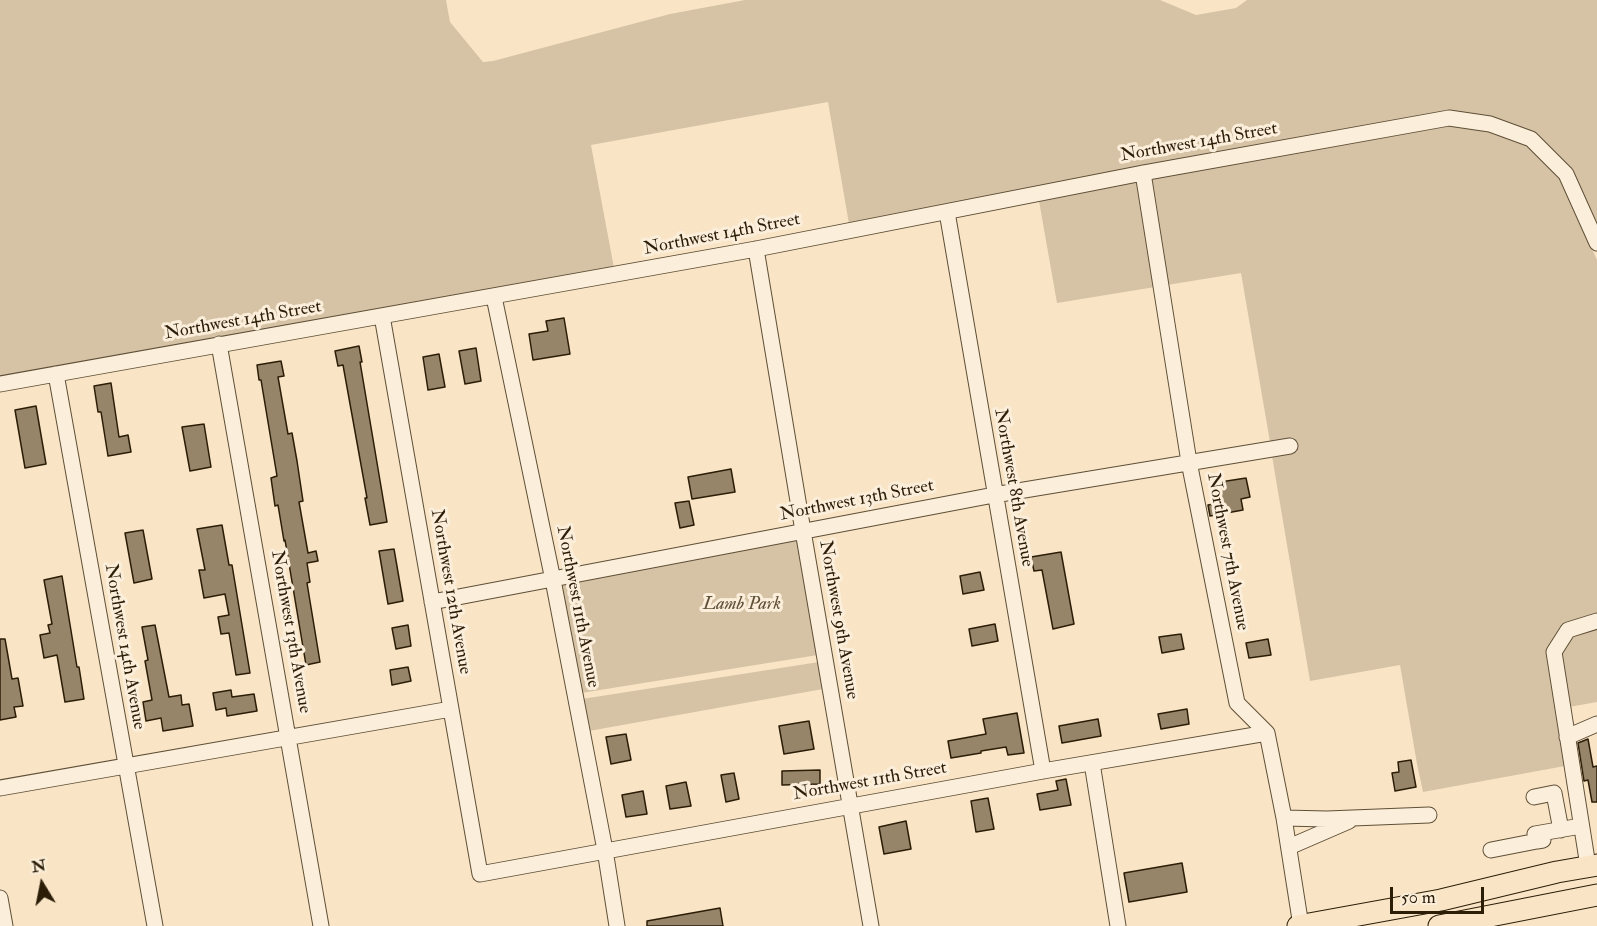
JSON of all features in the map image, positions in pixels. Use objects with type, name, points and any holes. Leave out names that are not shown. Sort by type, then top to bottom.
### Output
[{"type":"highway","points":[[1300,926],[1441,900],[1592,865]]},
{"type":"highway","points":[[1443,926],[1596,900]]},
{"type":"street","name":"Northwest 14th Street","points":[[0,384],[756,249],[1143,173],[1449,118],[1490,124],[1531,139],[1566,174],[1597,243]]},
{"type":"street","name":"Northwest 7th Avenue","points":[[1143,173],[1189,462],[1237,703],[1266,733]]},
{"type":"street","name":"Northwest 8th Avenue","points":[[947,212],[1042,771]]},
{"type":"street","name":"Northwest 9th Avenue","points":[[756,249],[871,926]]},
{"type":"street","name":"Northwest 11th Avenue","points":[[494,297],[553,580],[605,850],[617,926]]},
{"type":"street","name":"Northwest 12th Avenue","points":[[382,316],[480,874]]},
{"type":"street","name":"Northwest 13th Avenue","points":[[219,345],[321,926]]},
{"type":"street","name":"Northwest 14th Avenue","points":[[56,374],[154,926]]},
{"type":"street","name":"Northwest 13th Street","points":[[432,602],[994,495],[1290,446]]},
{"type":"street","points":[[1592,865],[1581,826],[1554,652],[1568,630],[1597,621]]},
{"type":"street","points":[[0,788],[451,709]]},
{"type":"street","points":[[1567,737],[1597,724]]},
{"type":"street","points":[[1266,733],[1284,818],[1300,926]]},
{"type":"street","name":"Northwest 11th Street","points":[[480,874],[1042,771],[1266,733]]},
{"type":"street","points":[[1092,763],[1118,926]]},
{"type":"street","points":[[1534,797],[1554,793],[1549,836]]},
{"type":"street","points":[[1284,818],[1429,815]]},
{"type":"street","points":[[1289,848],[1356,818]]},
{"type":"street","points":[[1491,850],[1581,826]]},
{"type":"street","points":[[0,898],[5,926]]},
{"type":"street","points":[[1441,900],[1443,926]]},
{"type":"green space","points":[[0,0],[446,0],[450,22],[483,62],[670,14],[745,0],[1160,0],[1196,15],[1236,8],[1247,0],[1597,0],[1597,228],[1532,132],[1492,117],[1454,110],[1135,167],[849,224],[828,102],[591,145],[614,268],[0,376]]},
{"type":"green space","points":[[1450,126],[1489,131],[1527,146],[1560,178],[1597,260],[1597,613],[1566,623],[1548,648],[1565,766],[1423,792],[1400,665],[1310,681],[1272,456],[1297,452],[1295,438],[1270,442],[1241,273],[1167,285],[1150,179]]},
{"type":"green space","points":[[1138,182],[1155,287],[1057,303],[1039,201]]},
{"type":"green space","name":"Lamb Park","points":[[803,531],[824,654],[575,694],[553,580]]},
{"type":"green space","points":[[1597,628],[1597,702],[1569,707],[1561,654],[1572,636]]},
{"type":"green space","points":[[819,662],[823,689],[589,731],[582,699]]},
{"type":"building","points":[[564,318],[570,354],[533,360],[529,334],[548,331],[546,321]]},
{"type":"building","points":[[359,346],[387,522],[370,525],[343,365],[338,366],[335,351]]},
{"type":"building","points":[[476,348],[481,381],[465,384],[459,351]]},
{"type":"building","points":[[439,354],[445,387],[428,390],[423,357]]},
{"type":"building","points":[[281,361],[284,376],[278,377],[288,434],[292,433],[297,461],[303,501],[299,502],[308,553],[316,551],[318,561],[307,563],[310,582],[307,583],[320,662],[306,665],[285,540],[278,505],[275,506],[271,478],[277,476],[257,365]]},
{"type":"building","points":[[111,383],[119,437],[128,435],[131,452],[108,456],[94,386]]},
{"type":"building","points":[[36,406],[46,464],[25,468],[15,410]]},
{"type":"building","points":[[204,424],[211,467],[190,471],[182,427]]},
{"type":"building","points":[[731,469],[735,492],[692,499],[688,477]]},
{"type":"building","points":[[1246,478],[1250,497],[1241,499],[1243,510],[1210,516],[1208,505],[1218,503],[1214,483]]},
{"type":"building","points":[[689,501],[694,525],[680,528],[675,503]]},
{"type":"building","points":[[222,525],[229,565],[232,565],[250,673],[236,675],[229,633],[221,634],[218,617],[229,615],[225,594],[204,598],[199,570],[205,570],[197,529]]},
{"type":"building","points":[[143,530],[152,579],[134,583],[125,533]]},
{"type":"building","points":[[394,549],[403,601],[388,604],[379,551]]},
{"type":"building","points":[[1061,552],[1074,624],[1053,629],[1042,570],[1034,571],[1031,557]]},
{"type":"building","points":[[980,572],[984,590],[963,594],[960,576]]},
{"type":"building","points":[[62,576],[84,699],[65,702],[57,655],[44,658],[40,635],[50,633],[48,625],[52,624],[44,580]]},
{"type":"building","points":[[995,624],[998,641],[972,646],[969,629]]},
{"type":"building","points":[[155,625],[169,697],[181,695],[182,705],[189,704],[193,726],[163,731],[161,718],[146,721],[143,702],[152,700],[142,627]]},
{"type":"building","points":[[408,625],[411,646],[396,649],[392,628]]},
{"type":"building","points":[[1181,634],[1184,649],[1162,653],[1159,637]]},
{"type":"building","points":[[0,639],[5,639],[12,679],[18,678],[23,706],[14,707],[16,717],[0,720]]},
{"type":"building","points":[[1268,639],[1271,655],[1249,658],[1246,643]]},
{"type":"building","points":[[408,667],[411,681],[392,685],[390,670]]},
{"type":"building","points":[[231,690],[232,697],[254,694],[257,711],[227,716],[226,708],[216,710],[213,693]]},
{"type":"building","points":[[1187,709],[1189,724],[1161,729],[1158,714]]},
{"type":"building","points":[[1017,713],[1024,753],[1008,755],[1006,747],[951,758],[948,741],[986,734],[983,719]]},
{"type":"building","points":[[1098,719],[1101,736],[1062,743],[1059,726]]},
{"type":"building","points":[[809,721],[814,749],[784,754],[779,726]]},
{"type":"building","points":[[626,734],[631,760],[611,764],[606,737]]},
{"type":"building","points":[[1588,739],[1593,767],[1597,766],[1597,802],[1592,802],[1588,780],[1584,781],[1578,743]]},
{"type":"building","points":[[1411,760],[1416,787],[1395,791],[1392,773],[1399,772],[1398,762]]},
{"type":"building","points":[[820,770],[820,784],[782,785],[782,771]]},
{"type":"building","points":[[734,773],[739,799],[726,802],[721,775]]},
{"type":"building","points":[[1066,779],[1071,805],[1040,810],[1037,794],[1058,790],[1056,781]]},
{"type":"building","points":[[686,782],[691,806],[670,809],[666,786]]},
{"type":"building","points":[[643,791],[647,814],[626,817],[622,795]]},
{"type":"building","points":[[988,798],[994,829],[976,832],[971,801]]},
{"type":"building","points":[[906,821],[911,849],[884,854],[879,827]]},
{"type":"building","points":[[1182,863],[1187,892],[1129,902],[1124,873]]},
{"type":"building","points":[[720,908],[723,926],[647,926],[647,921]]}]
